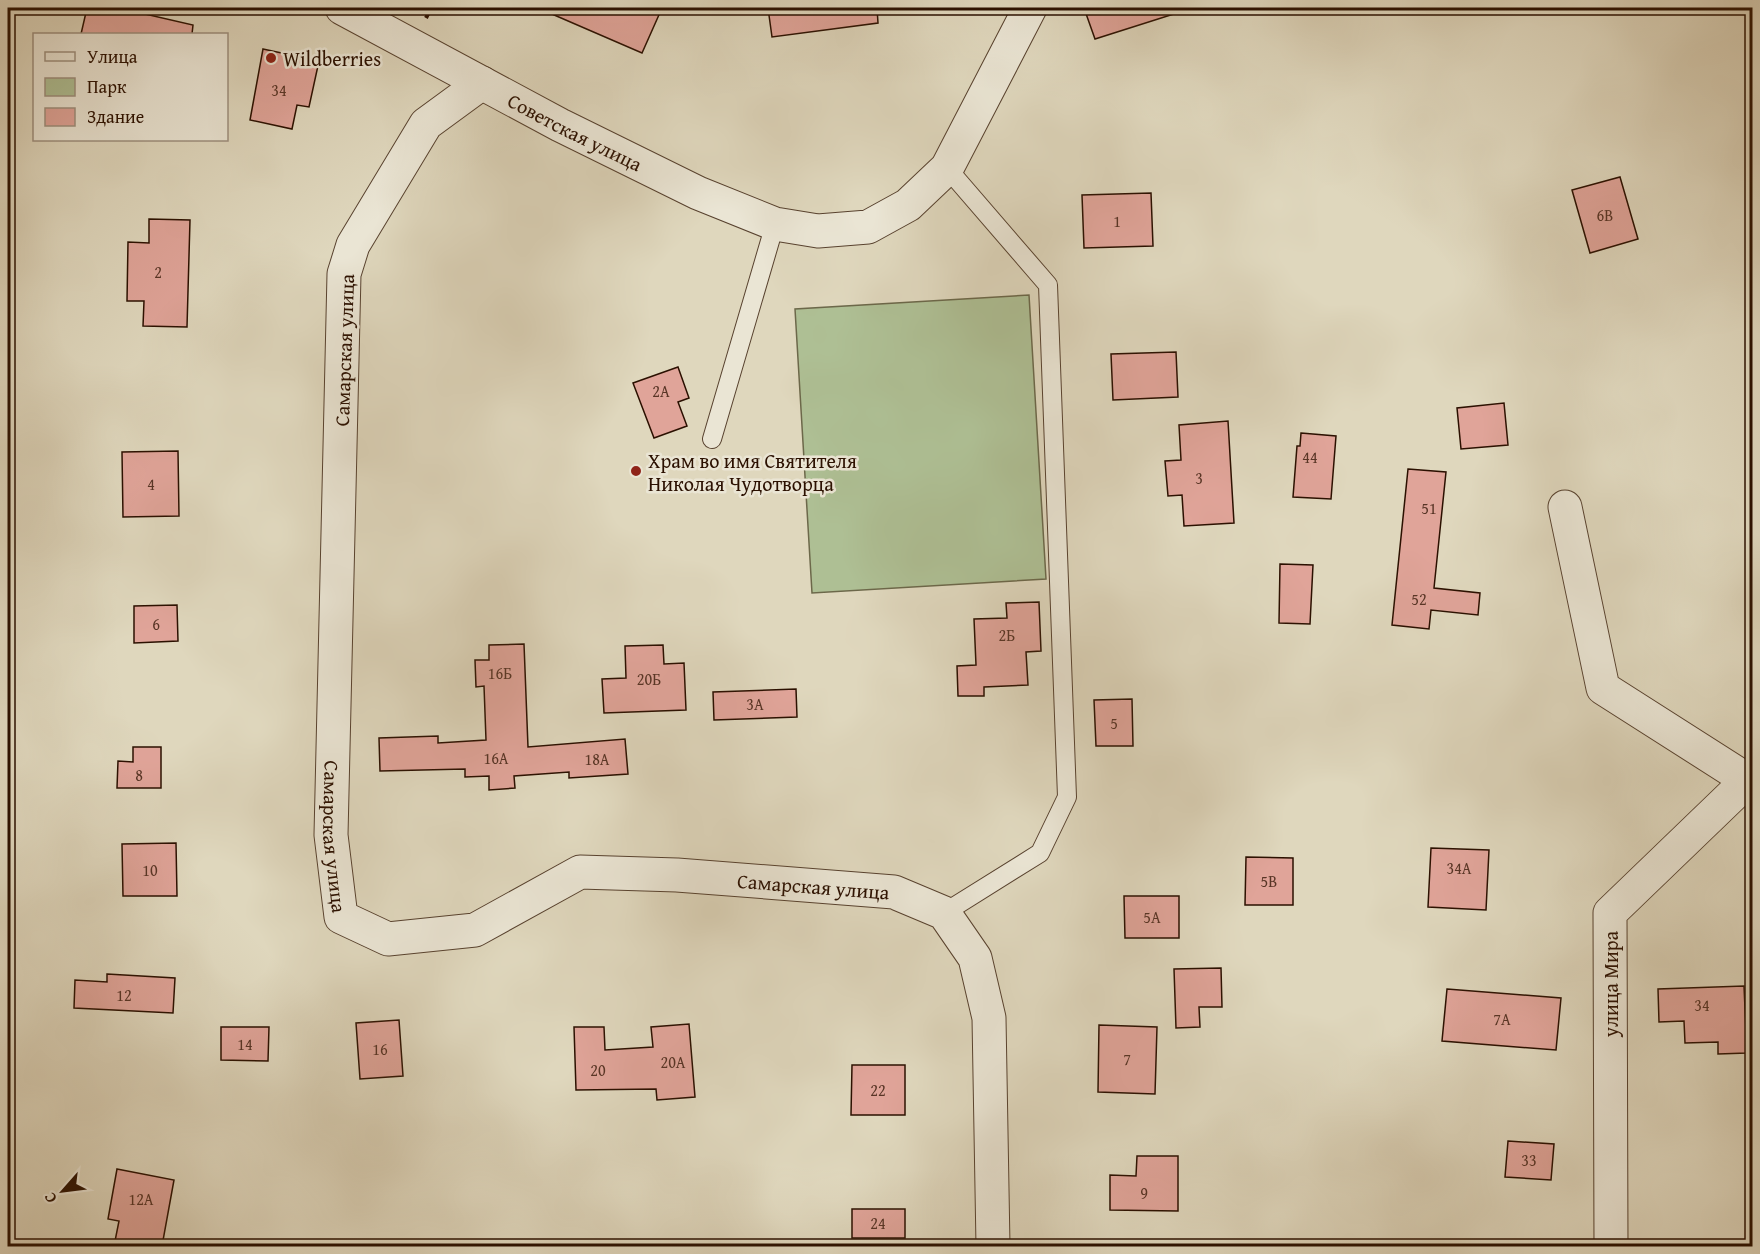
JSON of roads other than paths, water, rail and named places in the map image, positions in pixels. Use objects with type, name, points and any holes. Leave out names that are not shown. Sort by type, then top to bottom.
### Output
[{"type":"street","name":"Советская улица","points":[[342,8],[482,83],[698,193],[775,224],[818,231],[868,227],[908,205],[947,168],[1030,8]]},
{"type":"street","name":"Самарская улица","points":[[482,83],[426,124],[353,245],[344,274],[331,836],[341,918],[388,939],[475,930],[580,872],[677,875],[894,892],[944,913]]},
{"type":"street","points":[[1565,507],[1603,688],[1750,782]]},
{"type":"street","name":"улица Мира","points":[[1611,1246],[1610,914],[1750,782]]},
{"type":"street","points":[[944,913],[975,958],[989,1018],[993,1246]]},
{"type":"lane","points":[[944,913],[1040,853],[1067,797],[1048,285],[947,168]]},
{"type":"lane","points":[[712,439],[775,224]]},
{"type":"place","name":"Wildberries","points":[[271,58]]},
{"type":"place","name":"Храм во имя Святителя Николая Чудотворца","points":[[636,471]]}]
